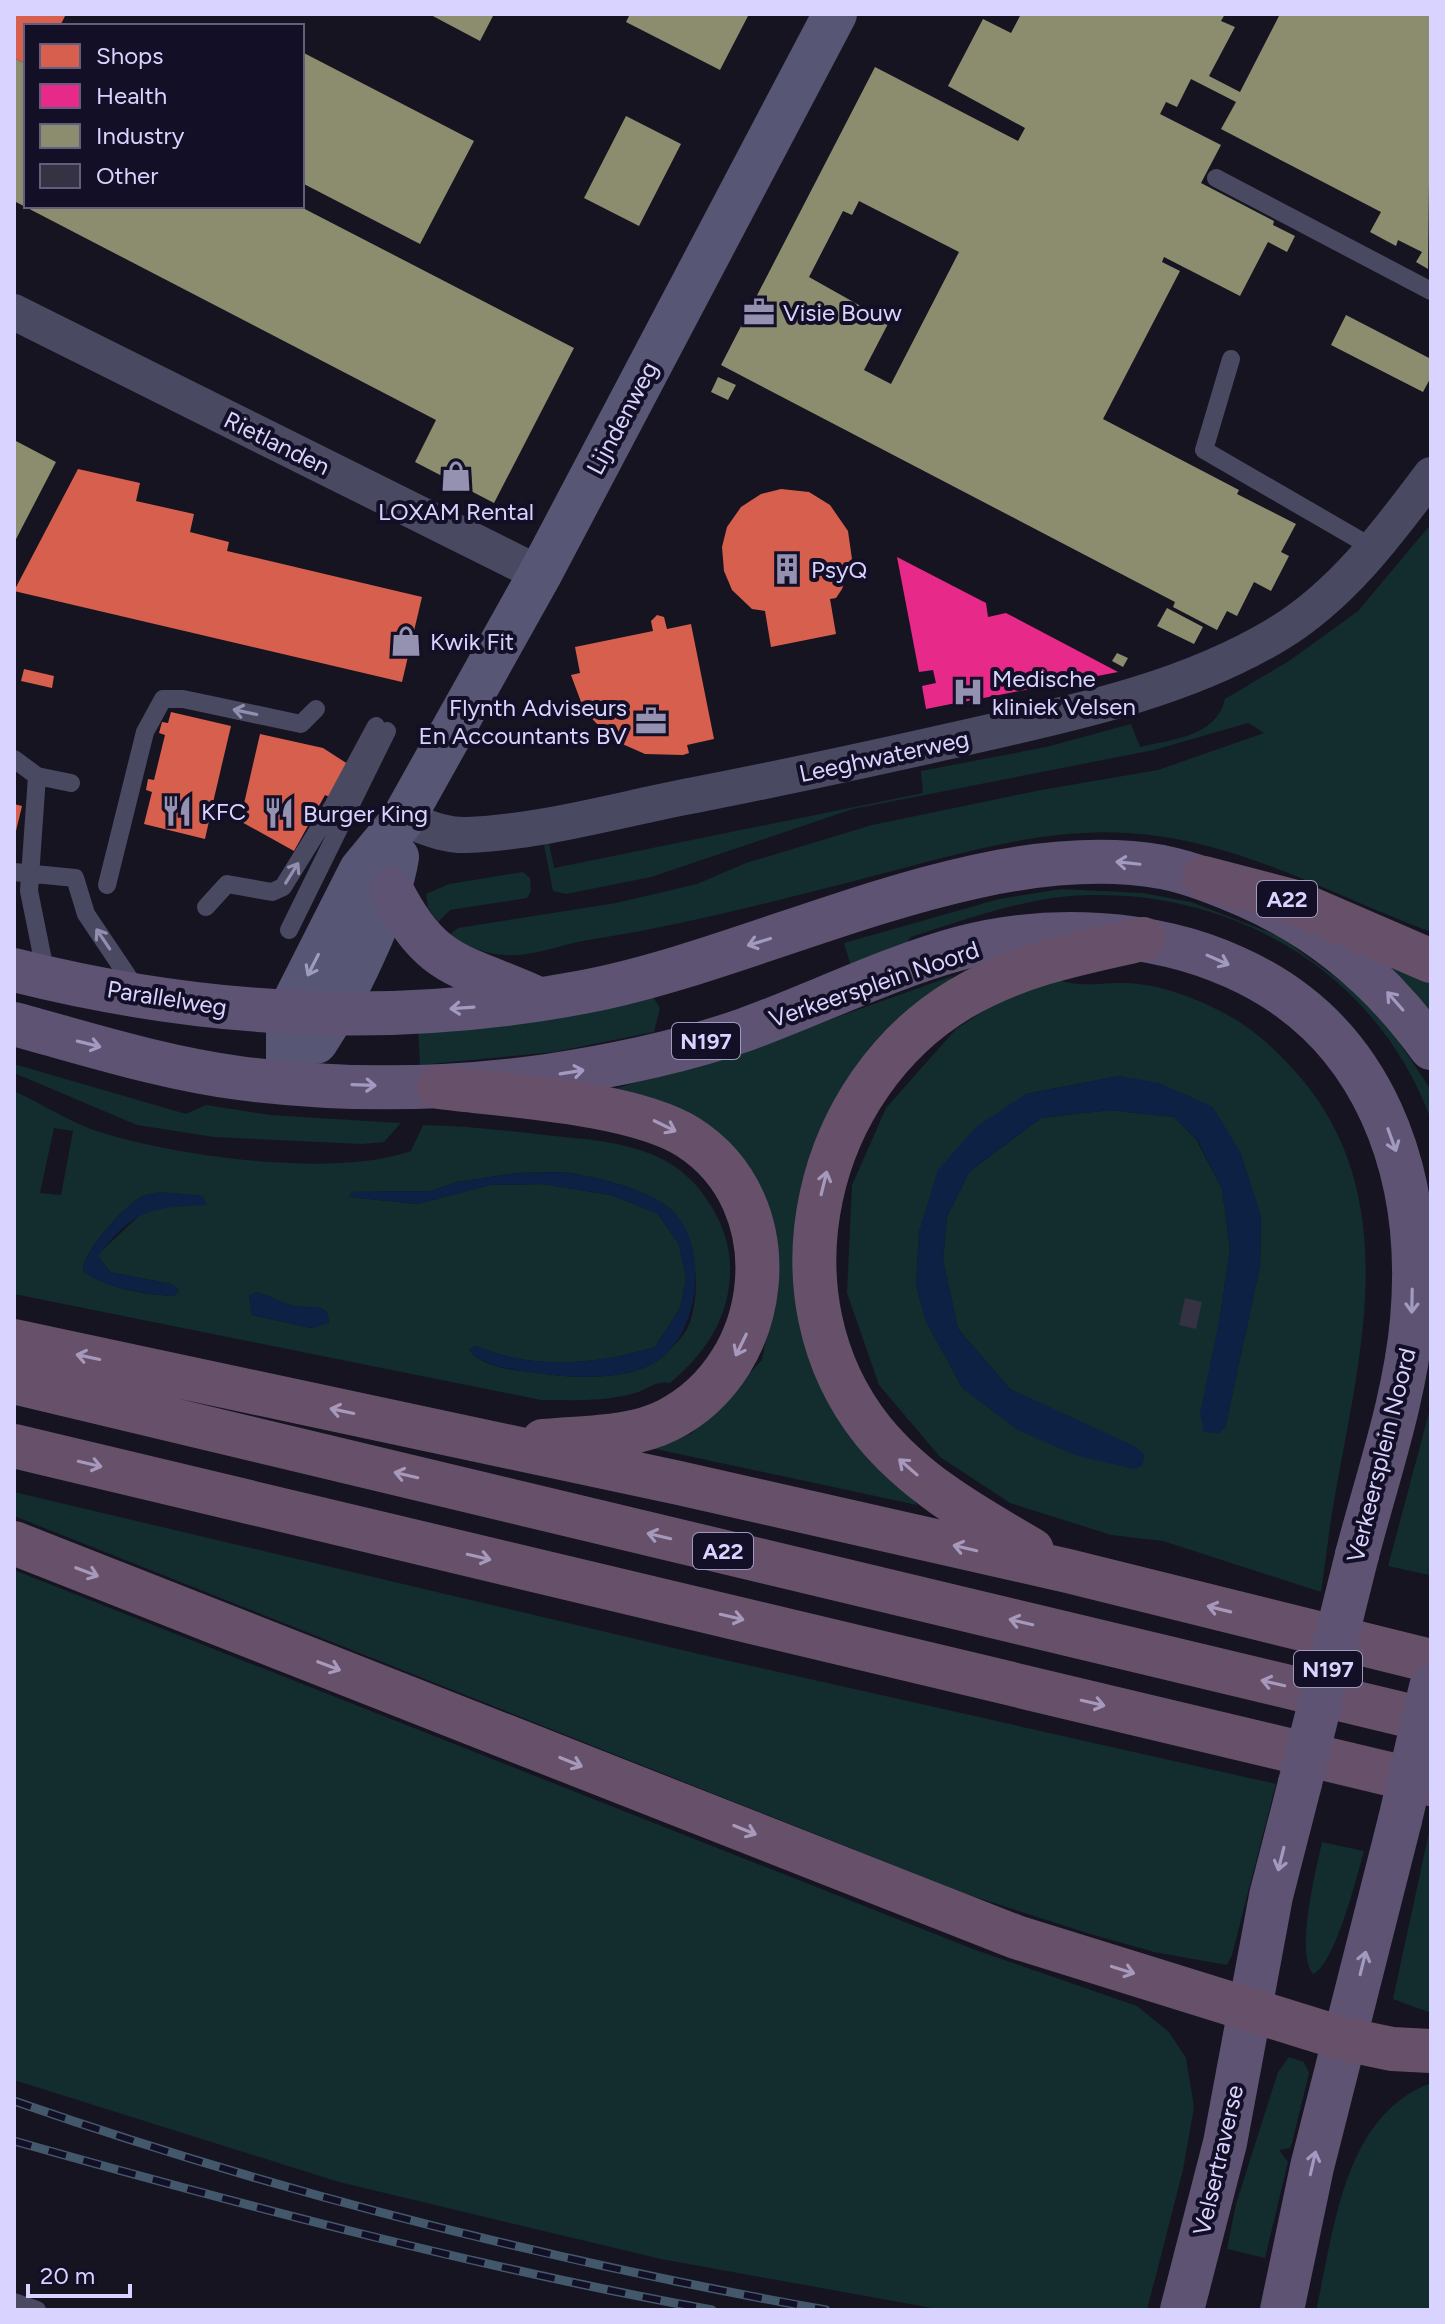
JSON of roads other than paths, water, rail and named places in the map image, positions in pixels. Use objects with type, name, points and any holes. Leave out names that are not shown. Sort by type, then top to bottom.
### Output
[{"type":"highway","name":"A22","points":[[1204,878],[1292,901],[1431,961]]},
{"type":"highway","name":"A22","points":[[1068,1571],[939,1493],[899,1460],[871,1428],[845,1384],[824,1325],[815,1260],[818,1206],[833,1149],[863,1091],[910,1037],[934,1017],[982,987],[1042,961],[1143,939]]},
{"type":"highway","name":"A22","points":[[439,1087],[625,1112],[659,1121],[690,1139],[721,1165],[741,1197],[755,1234],[759,1274],[755,1311],[741,1349],[717,1382],[689,1407],[668,1420],[634,1433],[501,1445]]},
{"type":"highway","name":"A22","points":[[14,1341],[1068,1571],[1431,1661]]},
{"type":"highway","name":"A22","points":[[14,1382],[1431,1721]]},
{"type":"highway","points":[[14,1446],[1431,1784]]},
{"type":"highway","points":[[14,1543],[1016,1937],[1344,2039],[1392,2049],[1431,2051]]},
{"type":"main road","points":[[288,1014],[422,1011],[588,991],[700,961],[934,888],[1056,864],[1108,862],[1160,867],[1204,878],[1285,913],[1352,960],[1387,992],[1431,1048]]},
{"type":"main road","points":[[391,889],[418,935],[440,957],[460,969],[540,999]]},
{"type":"main road","name":"Verkeersplein Noord","points":[[14,1024],[190,1069],[288,1082],[439,1087],[553,1075],[668,1052],[739,1032],[961,948],[1041,935],[1143,939],[1200,952],[1290,997],[1329,1030],[1350,1057],[1369,1087],[1390,1133],[1405,1177],[1411,1223],[1412,1319],[1403,1375],[1271,1896],[1250,2008]]},
{"type":"main road","name":"Parallelweg","points":[[30,974],[141,996],[288,1014]]},
{"type":"main road","points":[[1282,2310],[1344,2039],[1431,1687]]},
{"type":"main road","name":"Velsertraverse","points":[[1182,2310],[1225,2143],[1250,2008]]},
{"type":"street","name":"Lijndenweg","points":[[288,1082],[288,1014],[361,870],[403,819],[540,574],[835,14]]},
{"type":"street","name":"Rietlanden","points":[[14,312],[540,574]]},
{"type":"street","name":"Leeghwaterweg","points":[[403,819],[456,834],[530,826],[815,773],[1103,706],[1198,672],[1277,635],[1337,587],[1375,549],[1431,475]]},
{"type":"street","name":"Lijndenweg","points":[[288,1082],[334,1015],[391,889],[403,819]]},
{"type":"lane","points":[[1216,178],[1431,291]]},
{"type":"lane","points":[[1231,359],[1204,450],[1375,549]]},
{"type":"lane","points":[[107,885],[145,732],[163,699],[183,699],[301,724],[316,709]]},
{"type":"lane","points":[[206,907],[227,884],[272,892],[283,887],[382,728],[289,930]]},
{"type":"lane","points":[[14,759],[37,776],[71,783]]},
{"type":"lane","name":"Parallelweg","points":[[30,974],[29,891],[22,873],[37,776]]},
{"type":"lane","points":[[22,873],[75,878],[86,914],[141,996]]},
{"type":"lane","points":[[14,2302],[37,2310]]},
{"type":"water","points":[[1119,1076],[1159,1083],[1213,1107],[1240,1152],[1261,1216],[1260,1266],[1225,1428],[1219,1433],[1204,1432],[1200,1413],[1230,1249],[1222,1189],[1197,1139],[1174,1117],[1109,1110],[1041,1118],[969,1172],[947,1217],[943,1260],[958,1329],[1010,1389],[1134,1446],[1145,1455],[1142,1466],[1134,1469],[1075,1455],[1018,1430],[963,1389],[926,1321],[916,1285],[919,1232],[938,1170],[976,1127],[1026,1094]]},
{"type":"water","points":[[566,1172],[617,1184],[654,1198],[680,1219],[689,1238],[695,1260],[695,1284],[684,1329],[672,1347],[644,1368],[595,1377],[561,1376],[497,1366],[481,1360],[469,1350],[476,1346],[520,1359],[565,1362],[611,1358],[655,1347],[680,1308],[686,1279],[679,1244],[657,1213],[611,1195],[542,1184],[490,1185],[418,1204],[349,1197],[352,1192],[431,1191],[457,1182],[516,1173]]},
{"type":"water","points":[[162,1192],[202,1196],[207,1205],[171,1207],[145,1214],[122,1229],[98,1256],[110,1272],[171,1284],[179,1290],[174,1296],[113,1286],[83,1271],[90,1252],[116,1218],[143,1196]]},
{"type":"water","points":[[257,1292],[292,1306],[320,1308],[327,1312],[329,1323],[311,1328],[252,1315],[249,1296]]},
{"type":"railway","points":[[14,2101],[214,2166],[416,2222],[620,2270],[826,2310]]},
{"type":"railway","points":[[14,2141],[361,2234],[536,2275],[712,2310]]},
{"type":"place","name":"Visie Bouw","points":[[759,312]]},
{"type":"place","name":"LOXAM Rental","points":[[456,476]]},
{"type":"place","name":"PsyQ","points":[[787,569]]},
{"type":"place","name":"Kwik Fit","points":[[406,641]]},
{"type":"place","name":"Medische kliniek Velsen","points":[[968,692]]},
{"type":"place","name":"Flynth Adviseurs En Accountants BV","points":[[651,721]]},
{"type":"place","name":"KFC","points":[[177,811]]},
{"type":"place","name":"Burger King","points":[[279,813]]}]
